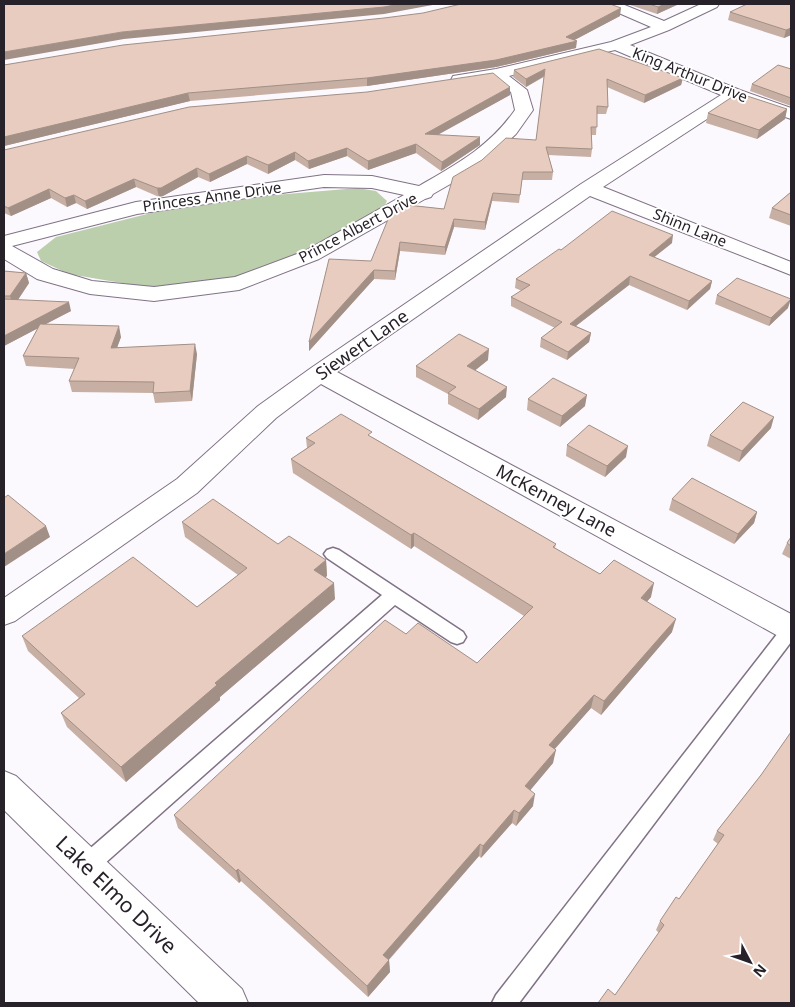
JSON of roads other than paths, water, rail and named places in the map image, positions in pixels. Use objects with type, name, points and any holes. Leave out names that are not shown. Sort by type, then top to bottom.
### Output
[{"type":"street","points":[[610,4],[664,27]]},
{"type":"street","points":[[440,82],[496,74],[616,45],[664,27],[712,4]]},
{"type":"street","name":"King Arthur Drive","points":[[616,45],[734,94],[791,114]]},
{"type":"street","name":"Prince Albert Drive","points":[[4,250],[45,274],[90,286],[154,294],[239,283],[312,255],[424,193],[473,163],[510,130],[524,110],[519,90],[496,74]]},
{"type":"street","name":"Siewert Lane","points":[[4,614],[187,486],[267,412],[320,373],[588,188],[734,94]]},
{"type":"street","name":"Princess Anne Drive","points":[[4,242],[136,208],[324,181],[372,182],[424,193]]},
{"type":"street","name":"Shinn Lane","points":[[588,188],[791,269]]},
{"type":"street","points":[[152,316],[154,294]]},
{"type":"street","name":"McKenney Lane","points":[[320,373],[791,629]]},
{"type":"street","name":"Lake Elmo Drive","points":[[4,787],[228,1003]]},
{"type":"lane","points":[[333,554],[457,637]]},
{"type":"lane","points":[[86,866],[394,595]]},
{"type":"lane","points":[[504,1003],[791,629]]}]
